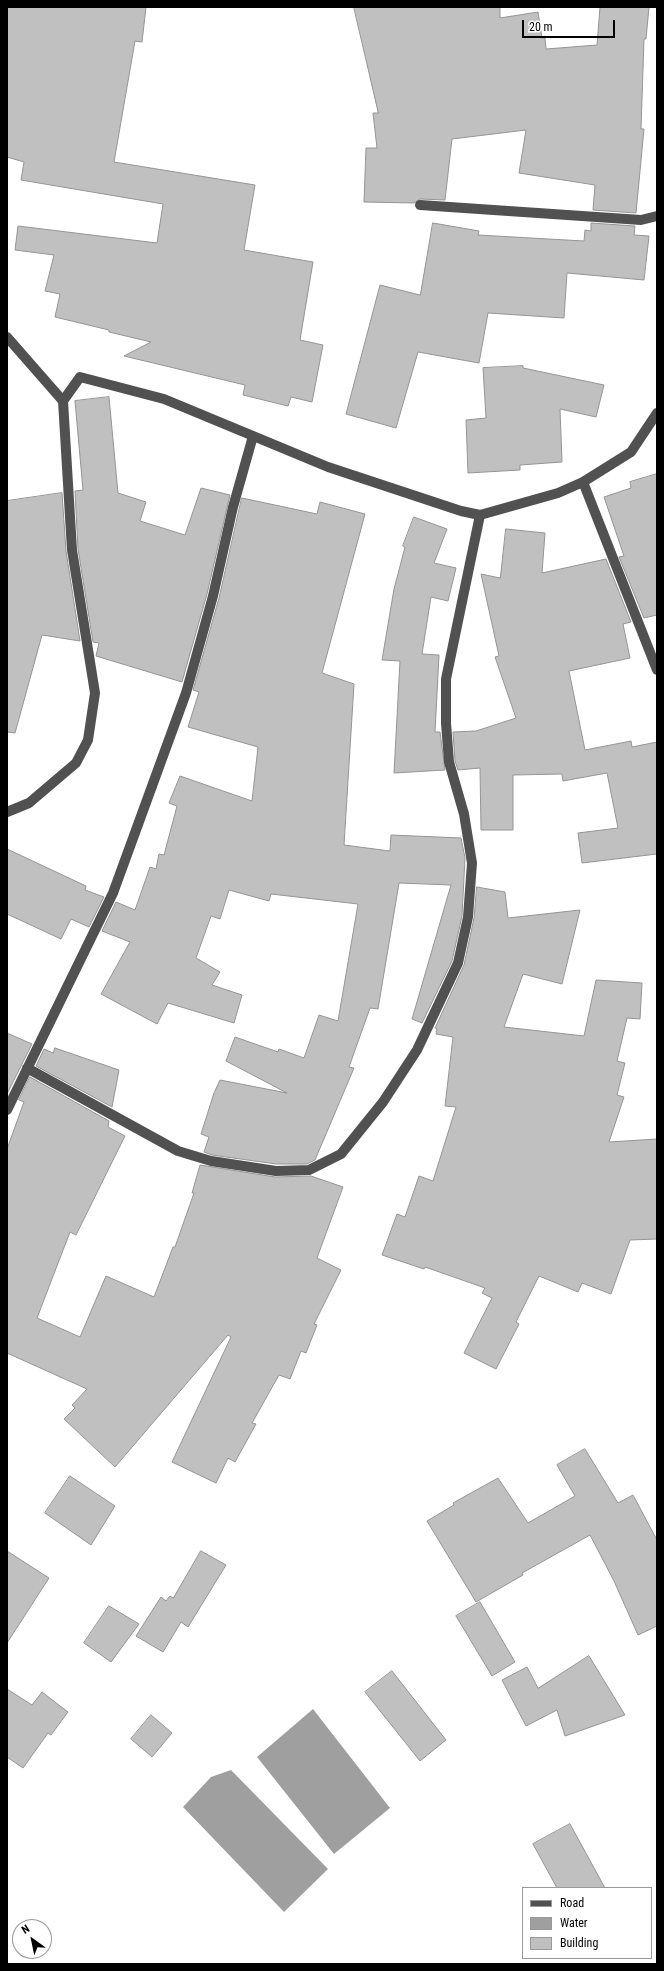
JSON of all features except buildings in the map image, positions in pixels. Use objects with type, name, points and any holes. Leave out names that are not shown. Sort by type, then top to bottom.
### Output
[{"type":"street","points":[[420,205],[641,220],[657,216]]},
{"type":"street","points":[[7,337],[63,401],[72,550],[95,693],[88,740],[76,763],[29,803],[7,812]]},
{"type":"street","points":[[63,401],[80,377],[164,399],[328,467],[461,512],[480,515],[558,493],[583,482],[632,452],[657,413]]},
{"type":"street","points":[[7,1110],[113,893],[186,693],[213,596],[233,507],[253,436]]},
{"type":"street","points":[[583,482],[657,670]]},
{"type":"street","points":[[27,1068],[178,1151],[211,1161],[276,1171],[309,1170],[341,1154],[383,1102],[417,1050],[458,963],[468,917],[472,863],[464,814],[449,762],[446,723],[446,679],[480,515]]},
{"type":"water","points":[[313,1709],[390,1808],[334,1854],[257,1757]]},
{"type":"water","points":[[231,1770],[328,1869],[284,1912],[183,1807],[211,1777]]}]
